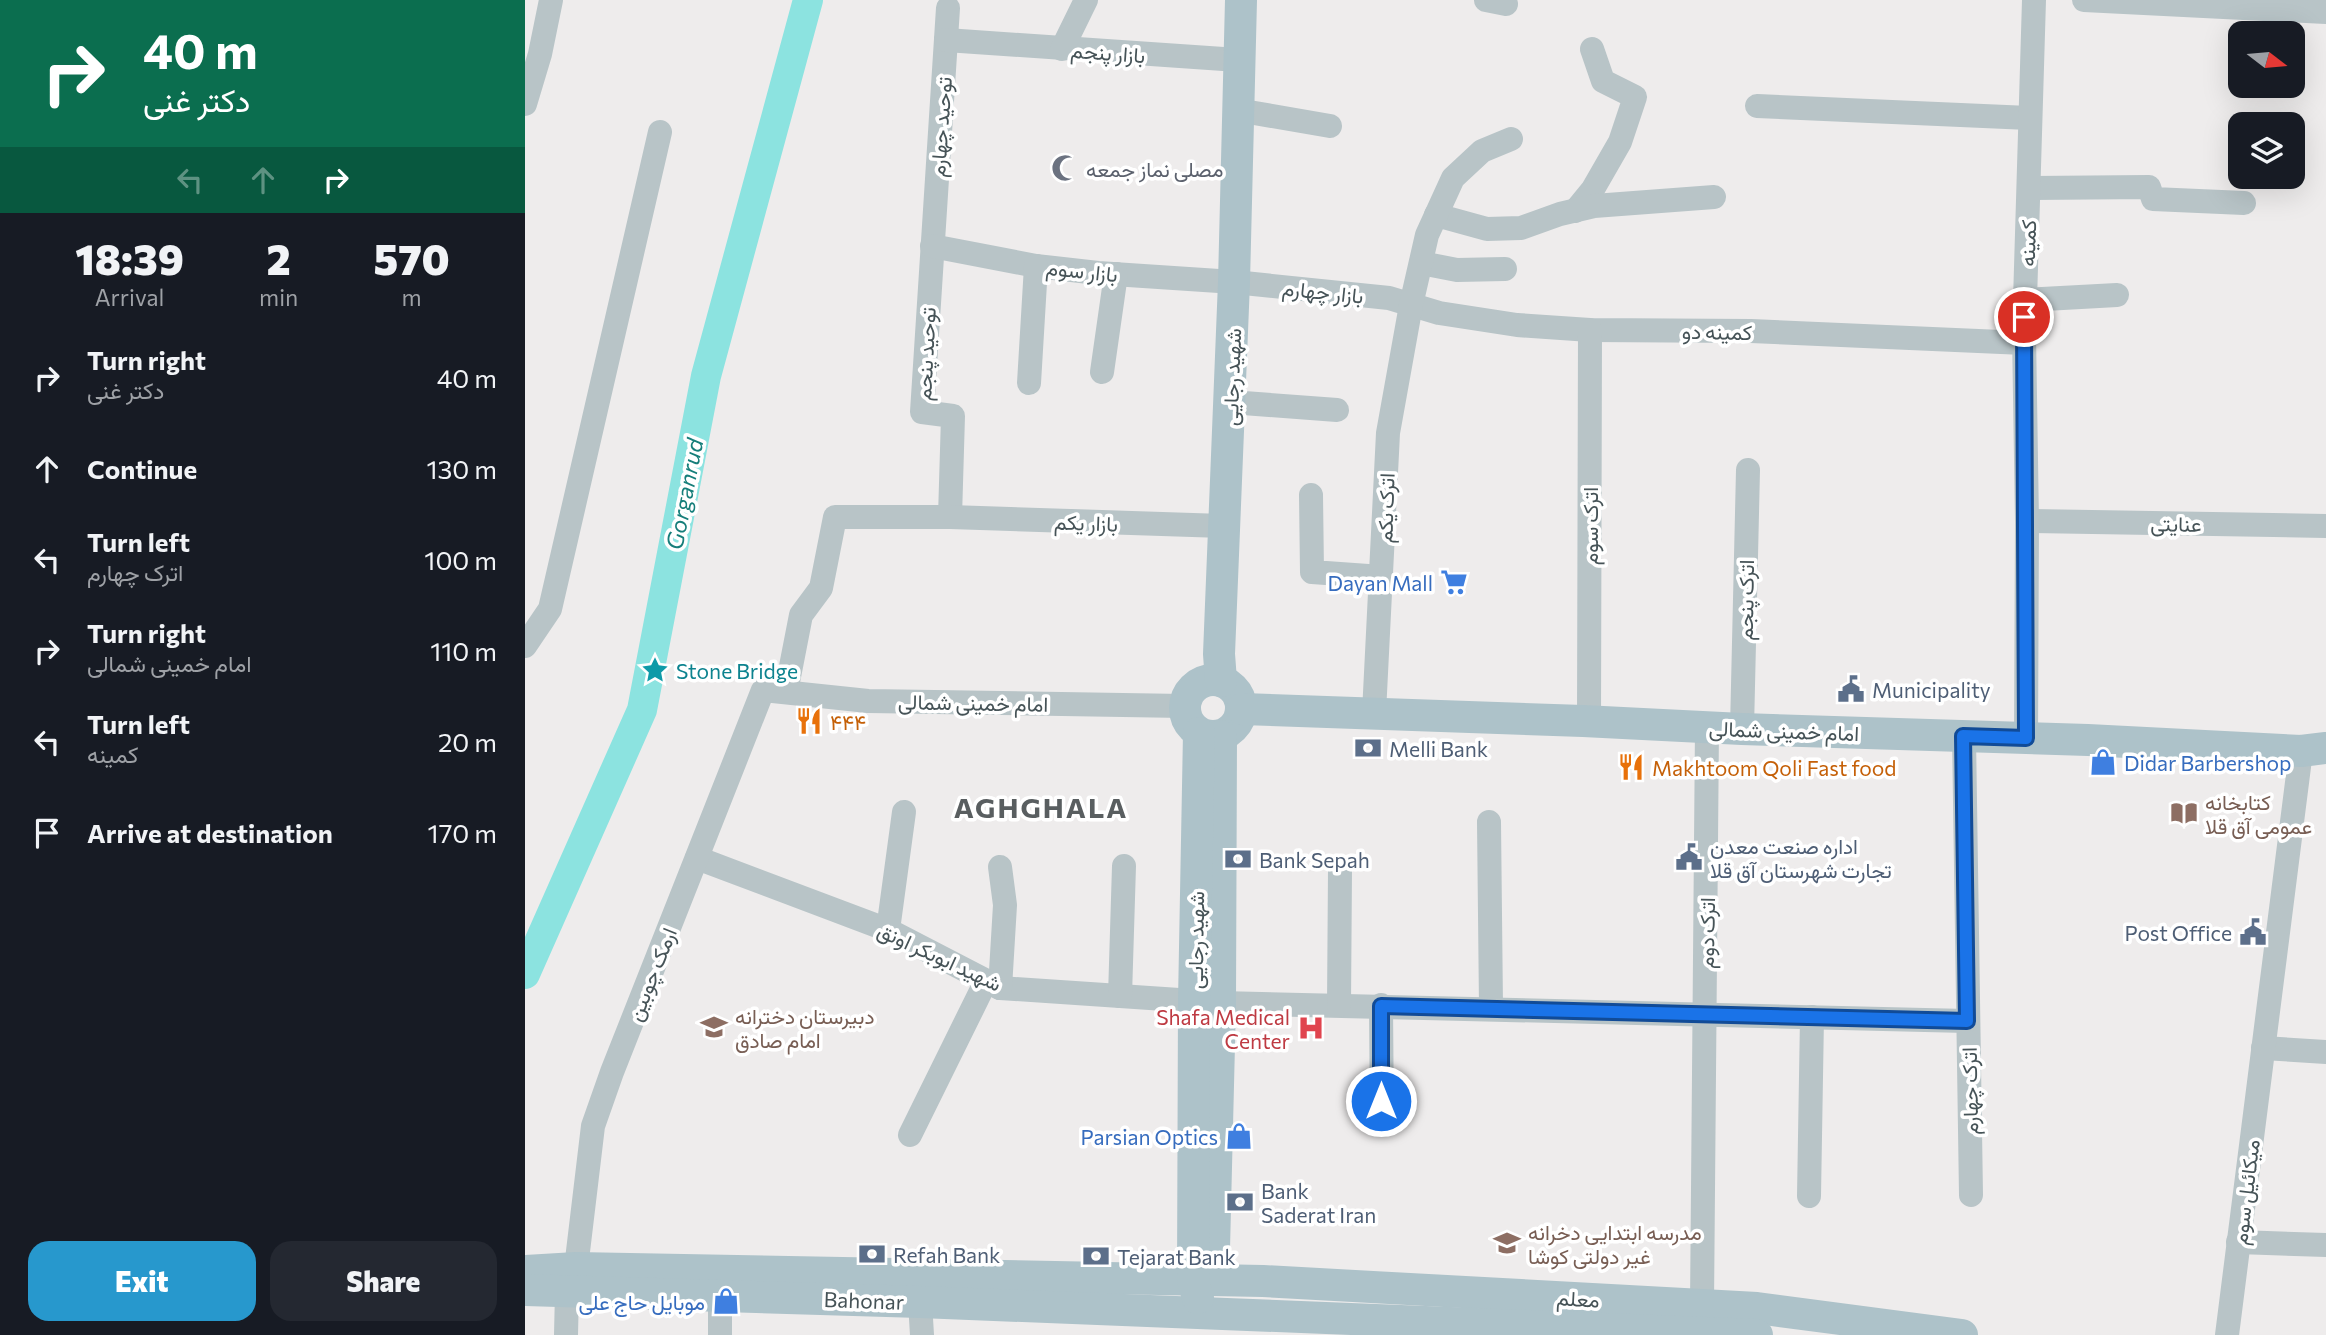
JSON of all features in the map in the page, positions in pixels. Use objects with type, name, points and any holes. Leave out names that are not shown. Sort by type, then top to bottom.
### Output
[{"type":"main road","name":"شهید رجایی","points":[[1221,681],[1219,654],[1230,402],[1241,0]]},
{"type":"main road","points":[[1221,681],[1236,691],[1242,709],[1239,720],[1231,730],[1210,735],[1190,726],[1185,717],[1184,706],[1193,687],[1201,682],[1221,681]]},
{"type":"main road","name":"امام خمینی شمالی","points":[[1242,709],[2313,749]]},
{"type":"main road","name":"شهید رجایی","points":[[1203,1324],[1210,735]]},
{"type":"main road","name":"Bahonar","points":[[525,1271],[571,1280],[720,1296],[920,1302],[1203,1324]]},
{"type":"main road","name":"Bahonar","points":[[525,1290],[571,1280],[1203,1280]]},
{"type":"main road","name":"معلم","points":[[1203,1280],[1702,1305],[1749,1329]]},
{"type":"main road","name":"معلم","points":[[1203,1324],[1559,1331],[1749,1329],[1962,1335]]},
{"type":"street","points":[[525,104],[532,52],[551,0]]},
{"type":"street","points":[[1062,49],[1086,0]]},
{"type":"street","name":"کمینه","points":[[2026,738],[2024,342],[2034,0]]},
{"type":"street","points":[[2084,0],[2326,12]]},
{"type":"street","name":"توحید چهارم","points":[[932,246],[948,8]]},
{"type":"street","name":"بازار پنجم","points":[[946,40],[1238,60]]},
{"type":"street","points":[[1575,211],[1593,189],[1620,142],[1635,97],[1602,81],[1592,49]]},
{"type":"street","points":[[1757,106],[2029,118]]},
{"type":"street","points":[[1237,110],[1330,126]]},
{"type":"street","points":[[525,646],[550,609],[660,132]]},
{"type":"street","name":"اترک یکم","points":[[1374,713],[1388,433],[1411,305],[1427,235],[1453,178],[1482,151],[1511,139]]},
{"type":"street","points":[[2029,188],[2149,187],[2153,199],[2244,203]]},
{"type":"street","points":[[1436,215],[1487,229],[1521,228],[1594,206],[1714,197]]},
{"type":"street","name":"بازار سوم","points":[[932,246],[1035,265],[1234,282]]},
{"type":"street","name":"توحید پنجم","points":[[932,246],[922,412],[953,416],[950,517]]},
{"type":"street","points":[[1421,262],[1457,270],[1505,269]]},
{"type":"street","points":[[1029,383],[1035,265]]},
{"type":"street","points":[[1102,372],[1116,274]]},
{"type":"street","name":"بازار چهارم","points":[[1234,282],[1389,298],[1411,305]]},
{"type":"street","points":[[2025,300],[2117,295]]},
{"type":"street","name":"کمینه دو","points":[[1411,305],[1439,313],[1517,325],[1590,330],[1752,331],[2024,342]]},
{"type":"street","name":"اترک سوم","points":[[1589,721],[1590,330]]},
{"type":"street","points":[[1230,402],[1337,410]]},
{"type":"street","name":"اترک پنجم","points":[[1742,729],[1748,470]]},
{"type":"street","points":[[1311,495],[1312,572],[1382,577]]},
{"type":"street","name":"بازار یکم","points":[[775,691],[801,615],[821,588],[835,517],[950,517],[1223,526]]},
{"type":"street","name":"عنایتی","points":[[2027,521],[2326,526]]},
{"type":"street","name":"امام خمینی شمالی","points":[[775,691],[867,701],[1184,706]]},
{"type":"street","name":"ارمک چوبین","points":[[566,1335],[593,1126],[697,858],[775,691]]},
{"type":"street","name":"اترک دوم","points":[[1702,1305],[1707,727]]},
{"type":"street","name":"اترک چهارم","points":[[1963,736],[1971,1195]]},
{"type":"street","name":"میکائیل سوم","points":[[2227,1335],[2263,1048],[2313,749]]},
{"type":"street","points":[[888,930],[904,811]]},
{"type":"street","points":[[1489,822],[1491,1007]]},
{"type":"street","name":"شهید ابوبکر اونق","points":[[697,858],[888,930],[993,984],[1207,1002],[1967,1021]]},
{"type":"street","points":[[1120,996],[1124,866]]},
{"type":"street","points":[[910,1135],[993,984],[1005,905],[1000,867]]},
{"type":"street","points":[[1339,1004],[1340,870]]},
{"type":"street","points":[[1381,1006],[1382,1125]]},
{"type":"street","points":[[1809,1196],[1812,1017]]},
{"type":"street","points":[[2263,1048],[2326,1052]]},
{"type":"street","points":[[2238,1242],[2326,1245]]},
{"type":"street","points":[[720,1296],[720,1335]]},
{"type":"street","points":[[920,1302],[922,1335]]},
{"type":"waterway","name":"Gorganrud","points":[[525,974],[642,710],[706,376],[808,0]]},
{"type":"place","name":"مصلی نماز جمعه","points":[[1065,168]]},
{"type":"place","name":"Dayan Mall","points":[[1454,582]]},
{"type":"place","name":"Stone Bridge","points":[[655,670]]},
{"type":"place","name":"Municipality","points":[[1851,689]]},
{"type":"place","name":"۴۴۴","points":[[809,721]]},
{"type":"place","name":"Melli Bank","points":[[1368,748]]},
{"type":"place","name":"Didar Barbershop","points":[[2103,762]]},
{"type":"place","name":"Makhtoom Qoli Fast food","points":[[1631,767]]},
{"type":"place","name":"کتابخانه عمومی آق قلا","points":[[2184,813]]},
{"type":"place","name":"اداره صنعت معدن تجارت شهرستان آق قلا","points":[[1689,857]]},
{"type":"place","name":"Bank Sepah","points":[[1238,859]]},
{"type":"place","name":"Post Office","points":[[2253,932]]},
{"type":"place","name":"دبیرستان دخترانه امام صادق","points":[[714,1027]]},
{"type":"place","name":"Shafa Medical Center","points":[[1311,1028]]},
{"type":"place","name":"Parsian Optics","points":[[1239,1136]]},
{"type":"place","name":"Bank Saderat Iran","points":[[1240,1202]]},
{"type":"place","name":"مدرسه ابتدایی دخرانه غیر دولتی کوشا","points":[[1507,1243]]},
{"type":"place","name":"Refah Bank","points":[[872,1254]]},
{"type":"place","name":"Tejarat Bank","points":[[1096,1256]]},
{"type":"place","name":"موبایل حاج علی","points":[[726,1301]]},
{"type":"district","name":"AGHGHALA","points":[[1041,807]]},
{"type":"route","points":[[1381,1101],[1381,1006],[1967,1021],[1963,736],[2026,738],[2024,317]]}]
